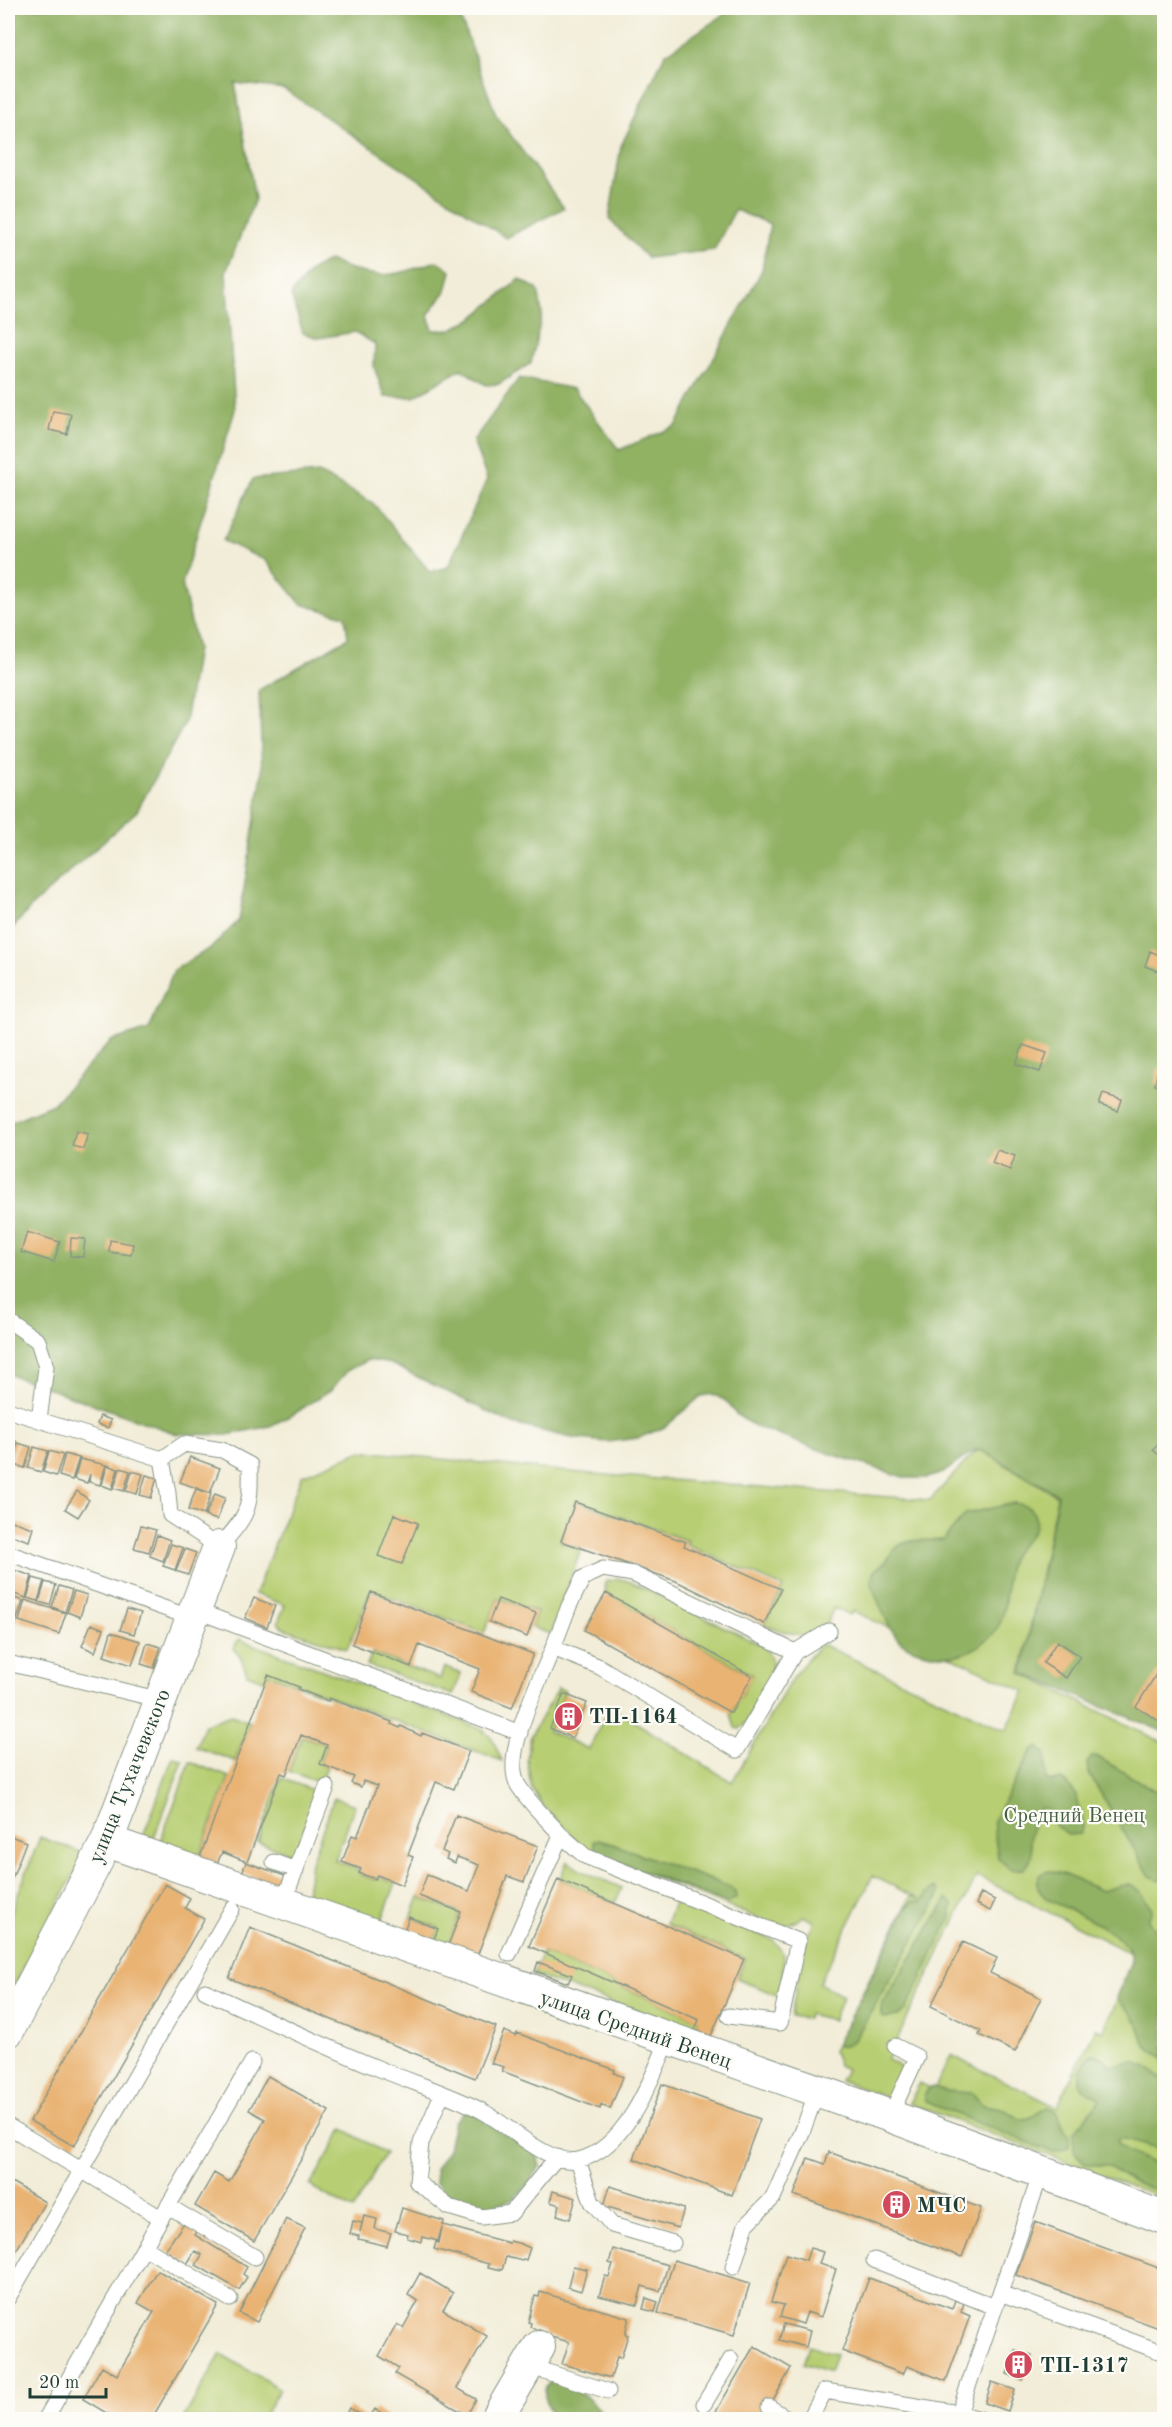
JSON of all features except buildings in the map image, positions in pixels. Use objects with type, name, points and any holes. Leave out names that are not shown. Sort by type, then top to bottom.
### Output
[{"type":"street","name":"улица Тухачевского","points":[[8,2031],[107,1841],[219,1546]]},
{"type":"street","name":"улица Средний Венец","points":[[107,1841],[668,2040],[890,2116],[1164,2218]]},
{"type":"street","points":[[496,2420],[533,2356]]},
{"type":"lane","points":[[8,1320],[38,1341],[46,1367],[39,1420]]},
{"type":"lane","points":[[8,1410],[162,1458],[184,1444],[222,1450],[250,1465],[251,1500],[241,1524],[219,1546],[170,1515],[162,1458]]},
{"type":"lane","points":[[8,1553],[194,1614],[520,1733]]},
{"type":"lane","points":[[729,2016],[780,2023],[798,1941],[585,1856],[561,1835],[526,1795],[515,1777],[512,1767],[513,1755],[569,1606],[583,1578],[603,1569],[633,1574],[795,1652]]},
{"type":"lane","points":[[553,1648],[600,1667],[737,1749],[795,1652],[828,1631]]},
{"type":"lane","points":[[8,1663],[161,1700]]},
{"type":"lane","points":[[283,1903],[327,1787]]},
{"type":"lane","points":[[509,1954],[561,1835]]},
{"type":"lane","points":[[274,1862],[296,1870]]},
{"type":"lane","points":[[8,2298],[232,1909]]},
{"type":"lane","points":[[205,1991],[284,2028],[482,2111],[537,2147],[557,2157],[578,2160],[598,2151],[627,2122],[654,2075],[668,2040]]},
{"type":"lane","points":[[890,2116],[917,2057],[895,2046]]},
{"type":"lane","points":[[45,2420],[252,2062]]},
{"type":"lane","points":[[733,2267],[746,2225],[773,2198],[803,2130],[817,2091]]},
{"type":"lane","points":[[442,2094],[421,2143],[417,2182],[449,2207],[482,2217],[511,2212],[557,2157]]},
{"type":"lane","points":[[8,2126],[82,2171],[255,2257]]},
{"type":"lane","points":[[578,2160],[592,2202],[612,2225],[673,2243]]},
{"type":"lane","points":[[960,2413],[1041,2173]]},
{"type":"lane","points":[[144,2247],[230,2299]]},
{"type":"lane","points":[[874,2260],[1164,2353]]},
{"type":"lane","points":[[533,2356],[608,2391]]},
{"type":"lane","points":[[704,2404],[725,2382],[731,2359]]},
{"type":"lane","points":[[809,2420],[825,2391],[960,2413],[983,2420]]},
{"type":"lane","points":[[769,2407],[790,2420]]},
{"type":"green space","points":[[8,8],[457,8],[496,115],[564,208],[506,238],[284,89],[235,83],[255,199],[226,272],[235,410],[182,583],[197,649],[185,723],[137,811],[34,904],[8,933]]},
{"type":"green space","points":[[734,8],[1164,8],[1164,1732],[1022,1673],[1058,1495],[983,1451],[975,1450],[943,1473],[927,1478],[906,1478],[754,1426],[737,1415],[726,1401],[713,1394],[701,1396],[665,1427],[638,1438],[607,1442],[572,1438],[513,1424],[391,1364],[368,1360],[348,1370],[332,1389],[294,1414],[270,1426],[227,1435],[177,1434],[8,1374],[8,1123],[53,1104],[111,1041],[149,1029],[174,970],[212,947],[239,920],[262,773],[259,690],[348,638],[345,616],[301,604],[265,560],[223,541],[253,479],[319,473],[373,503],[430,572],[448,567],[487,479],[473,441],[519,378],[574,389],[619,450],[676,426],[762,270],[770,224],[735,210],[714,250],[647,258],[609,219],[621,146],[665,54]]},
{"type":"green space","points":[[329,260],[359,272],[383,275],[407,271],[437,261],[451,271],[446,291],[428,315],[433,330],[450,330],[473,318],[520,279],[538,290],[542,314],[531,363],[499,384],[486,385],[461,369],[414,397],[385,397],[374,367],[375,344],[355,332],[319,338],[303,333],[291,295],[310,271]]},
{"type":"green space","name":"Средний Венец","points":[[362,1451],[581,1473],[930,1500],[976,1451],[983,1451],[1057,1496],[1021,1673],[1164,1743],[1164,2199],[909,2103],[920,2083],[934,2090],[951,2055],[1057,2107],[1096,2028],[1103,2031],[1140,1950],[1135,1947],[1132,1954],[977,1876],[887,2060],[904,2069],[890,2098],[840,2081],[846,2069],[838,2065],[833,2051],[911,1896],[921,1900],[873,1876],[819,1983],[843,1996],[833,2020],[808,2014],[807,2019],[791,2016],[804,1943],[815,1922],[803,1916],[791,1924],[767,1922],[586,1849],[541,1804],[531,1787],[527,1759],[531,1735],[558,1688],[565,1691],[548,1731],[589,1749],[604,1717],[613,1710],[732,1782],[794,1675],[821,1644],[1006,1730],[1025,1691],[853,1611],[850,1615],[834,1608],[825,1626],[812,1634],[796,1634],[764,1625],[783,1587],[686,1545],[688,1541],[576,1501],[560,1542],[581,1549],[551,1634],[531,1627],[537,1612],[498,1598],[484,1633],[371,1590],[347,1649],[283,1628],[278,1622],[285,1605],[255,1594],[302,1475]]},
{"type":"green space","points":[[1014,1503],[1029,1508],[1034,1514],[1035,1523],[1032,1533],[1013,1555],[1009,1564],[1005,1603],[1001,1622],[996,1630],[976,1648],[962,1654],[937,1655],[903,1644],[883,1614],[874,1591],[872,1581],[876,1570],[901,1544],[913,1541],[943,1540],[966,1514]]},
{"type":"green space","points":[[617,1578],[631,1582],[763,1646],[770,1655],[771,1675],[768,1686],[744,1725],[739,1729],[735,1728],[731,1714],[752,1675],[605,1593],[605,1582]]},
{"type":"green space","points":[[238,1639],[480,1728],[492,1738],[502,1761],[269,1674],[266,1681],[247,1674],[241,1658],[234,1649]]},
{"type":"green space","points":[[372,1653],[440,1679],[444,1667],[461,1674],[453,1695],[367,1665]]},
{"type":"green space","points":[[231,1715],[250,1722],[235,1761],[196,1747],[205,1724]]},
{"type":"green space","points":[[302,1736],[326,1745],[319,1764],[327,1767],[320,1783],[289,1771]]},
{"type":"green space","name":"Средний Венец","points":[[1038,1747],[1046,1755],[1046,1779],[1061,1780],[1071,1788],[1075,1794],[1084,1826],[1080,1834],[1068,1835],[1056,1826],[1048,1809],[1040,1808],[1030,1833],[1032,1853],[1030,1860],[1024,1869],[1010,1869],[998,1858],[994,1819],[1032,1750]]},
{"type":"green space","points":[[1096,1756],[1164,1796],[1164,1876],[1159,1880],[1150,1876],[1088,1772],[1087,1763]]},
{"type":"green space","points":[[173,1757],[183,1761],[153,1840],[143,1836]]},
{"type":"green space","points":[[190,1762],[229,1777],[199,1857],[160,1842]]},
{"type":"green space","points":[[281,1778],[318,1792],[294,1855],[258,1842]]},
{"type":"green space","points":[[334,1798],[355,1805],[335,1860],[359,1870],[359,1874],[375,1880],[377,1877],[396,1883],[381,1922],[307,1895],[311,1862]]},
{"type":"green space","points":[[40,1837],[85,1854],[8,1997],[8,1921]]},
{"type":"green space","points":[[599,1839],[730,1887],[735,1892],[736,1898],[727,1903],[595,1853],[594,1841]]},
{"type":"green space","points":[[567,1861],[580,1870],[622,1888],[615,1903],[560,1879]]},
{"type":"green space","points":[[1051,1871],[1102,1891],[1119,1886],[1132,1886],[1137,1888],[1147,1900],[1152,1909],[1148,1921],[1153,1928],[1164,1935],[1164,2058],[1145,2043],[1131,2013],[1117,1998],[1131,1961],[1130,1952],[1112,1933],[1043,1895],[1038,1886],[1038,1878],[1045,1872]]},
{"type":"green space","points":[[934,1888],[938,1891],[938,1898],[855,2039],[845,2046],[838,2046],[837,2043],[907,1907],[913,1901],[922,1902],[927,1893]]},
{"type":"green space","points":[[419,1897],[460,1913],[447,1948],[433,1943],[439,1928],[411,1917]]},
{"type":"green space","points":[[947,1899],[953,1904],[951,1917],[906,2010],[898,2016],[884,2018],[881,2015],[881,2006]]},
{"type":"green space","points":[[675,1900],[773,1940],[779,1946],[784,1959],[778,1996],[737,1978],[745,1959],[666,1924]]},
{"type":"green space","points":[[542,1952],[699,2020],[695,2030],[712,2037],[533,1975]]},
{"type":"green space","points":[[1096,2054],[1112,2066],[1134,2062],[1147,2067],[1161,2079],[1164,2078],[1164,2150],[1126,2139],[1118,2139],[1117,2144],[1128,2152],[1164,2168],[1164,2194],[1124,2177],[1108,2166],[1086,2164],[1074,2152],[1073,2133],[1100,2100],[1085,2092],[1080,2077],[1087,2059],[1090,2055]]},
{"type":"green space","points":[[929,2088],[946,2091],[972,2093],[983,2105],[1002,2108],[1020,2119],[1030,2118],[1047,2107],[1052,2108],[1058,2114],[1069,2136],[1069,2147],[1052,2152],[935,2106],[925,2101],[924,2096]]},
{"type":"green space","points":[[463,2112],[472,2112],[500,2132],[529,2145],[536,2151],[540,2166],[523,2190],[510,2200],[488,2206],[476,2206],[455,2198],[436,2183],[435,2169],[448,2149],[454,2122]]},
{"type":"green space","points":[[343,2129],[385,2153],[353,2210],[310,2186]]},
{"type":"green space","points":[[809,2345],[836,2354],[830,2372],[803,2363]]},
{"type":"green space","points":[[221,2354],[280,2389],[262,2419],[183,2419]]},
{"type":"green space","points":[[552,2381],[583,2395],[607,2419],[555,2419],[547,2404],[545,2394],[545,2389]]},
{"type":"place","name":"ТП-1164","points":[[568,1716]]},
{"type":"place","name":"МЧС","points":[[896,2205]]},
{"type":"place","name":"ТП-1317","points":[[1019,2365]]}]
